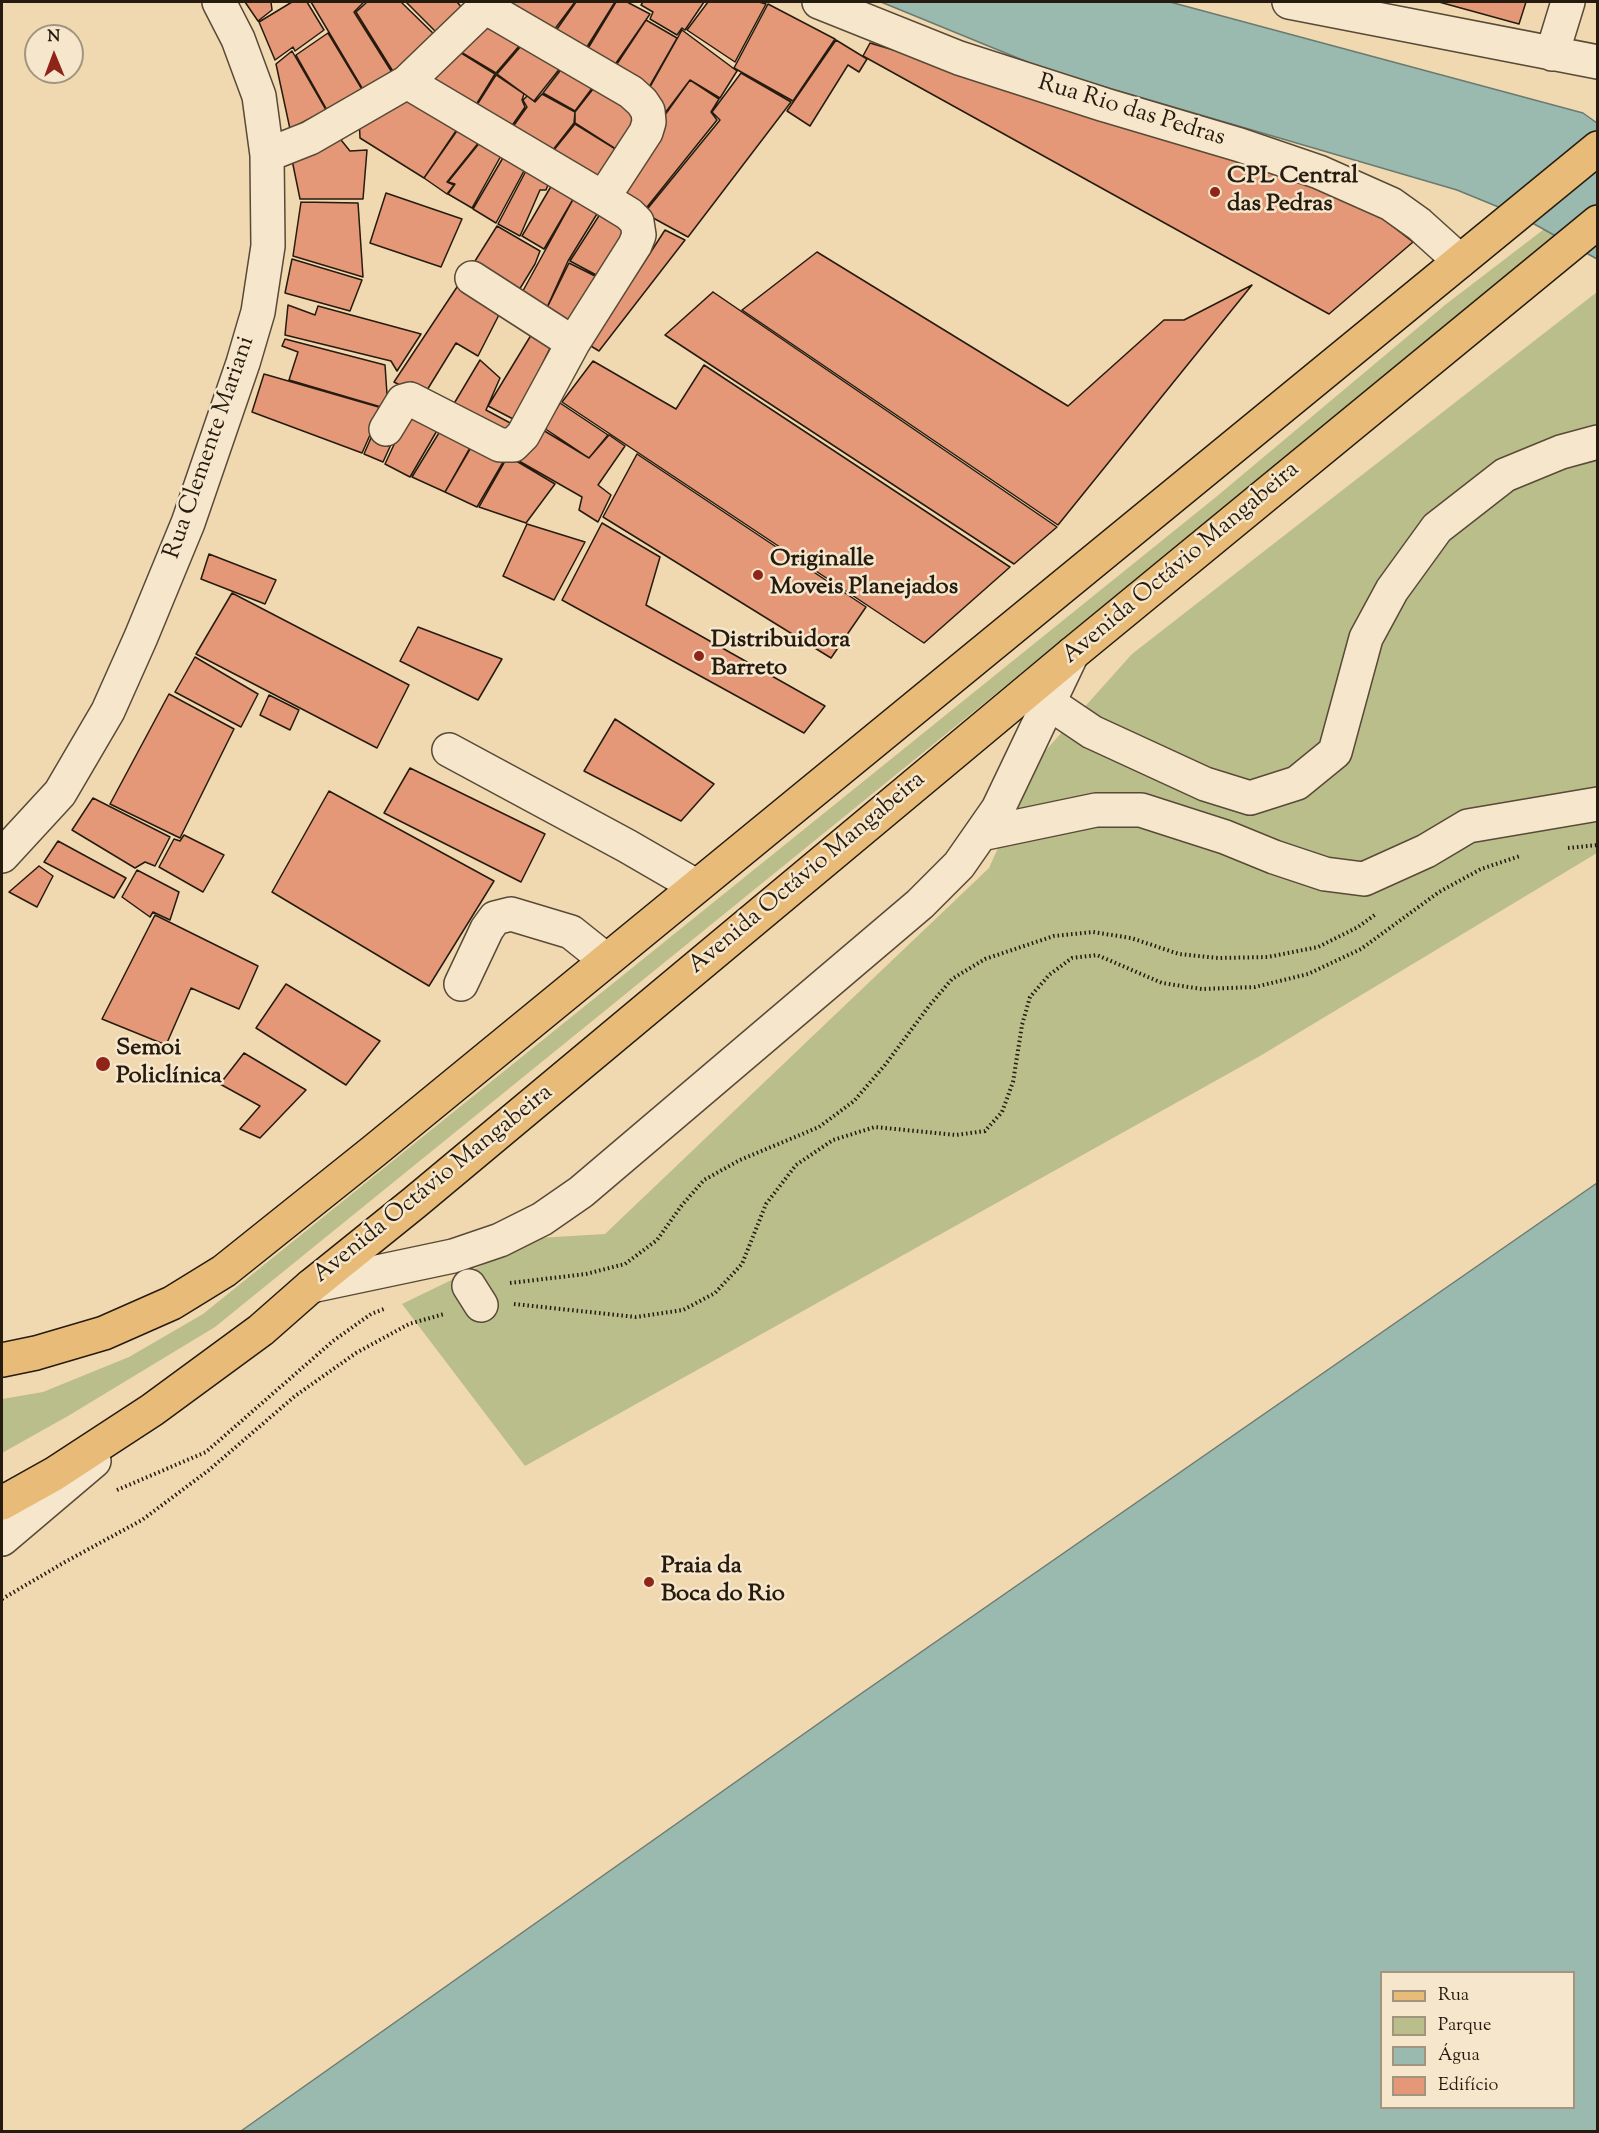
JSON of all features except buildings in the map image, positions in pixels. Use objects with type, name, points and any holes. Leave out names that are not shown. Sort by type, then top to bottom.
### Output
[{"type":"main road","points":[[2,1360],[36,1353],[104,1333],[171,1303],[224,1271],[374,1151],[1598,148]]},
{"type":"main road","name":"Avenida Octávio Mangabeira","points":[[2,1503],[54,1474],[152,1410],[261,1330],[1072,654],[1598,222]]},
{"type":"street","name":"Rua Clemente Mariani","points":[[2,856],[60,794],[108,711],[188,523],[243,363],[258,312],[268,246],[267,155],[259,96],[238,39],[219,2]]},
{"type":"street","name":"Rua Rio das Pedras","points":[[819,2],[959,58],[1319,172],[1391,204],[1419,224],[1460,261]]},
{"type":"street","points":[[1289,2],[1598,62]]},
{"type":"street","points":[[1552,54],[1568,2]]},
{"type":"street","points":[[267,155],[310,138],[407,82],[488,4],[631,92],[648,111],[649,122],[646,132],[603,198]]},
{"type":"street","points":[[386,429],[402,401],[410,399],[500,445],[513,445],[524,435],[573,343],[635,245],[639,235],[637,222],[629,214],[407,82]]},
{"type":"street","points":[[472,278],[573,343]]},
{"type":"street","points":[[1049,703],[1092,732],[1205,784],[1250,798],[1297,783],[1335,752],[1366,638],[1392,590],[1437,528],[1505,475],[1561,452],[1598,442]]},
{"type":"street","points":[[311,1286],[453,1256],[500,1240],[542,1219],[581,1192],[920,904],[959,864],[998,809],[1072,654]]},
{"type":"street","points":[[449,750],[696,886]]},
{"type":"street","points":[[981,834],[1096,810],[1141,810],[1225,837],[1325,874],[1364,879],[1425,851],[1468,826],[1598,804]]},
{"type":"street","points":[[461,984],[487,929],[495,918],[512,914],[570,932],[606,960]]},
{"type":"street","points":[[2,1539],[152,1410]]},
{"type":"path","points":[[1564,848],[1598,845]]},
{"type":"path","points":[[475,1296],[636,1317],[682,1310],[715,1293],[742,1264],[766,1204],[796,1165],[833,1140],[875,1127],[956,1135],[985,1131],[1002,1112],[1013,1082],[1030,997],[1049,975],[1072,958],[1097,955],[1162,983],[1202,989],[1255,987],[1308,974],[1361,949],[1439,892],[1481,869],[1521,855]]},
{"type":"path","points":[[2,1599],[142,1520],[209,1470],[295,1396],[356,1353],[409,1324],[475,1296],[519,1283],[586,1274],[625,1264],[657,1240],[682,1205],[704,1180],[740,1160],[819,1126],[854,1101],[885,1065],[929,1005],[952,980],[985,959],[1054,936],[1093,932],[1131,938],[1179,954],[1218,958],[1268,957],[1318,947],[1358,927],[1376,914]]},
{"type":"path","points":[[115,1491],[206,1452],[333,1341],[371,1314],[390,1307]]},
{"type":"green space","points":[[1597,206],[215,1327],[2,1453],[2,1399],[43,1392],[129,1357],[203,1314],[1216,497],[1445,305],[1552,223]]},
{"type":"green space","points":[[1597,292],[1597,853],[1260,1056],[525,1466],[402,1304],[538,1238],[605,1234],[989,868],[1038,759],[1132,654]]},
{"type":"water","points":[[881,2],[1170,2],[1583,113],[1597,123],[1597,259],[1518,215],[1457,190],[1047,70]]},
{"type":"water","points":[[1597,1183],[1597,2131],[241,2131],[849,1702]]},
{"type":"place","name":"CPL Central das Pedras","points":[[1215,192]]},
{"type":"place","name":"Originalle Moveis Planejados","points":[[758,575]]},
{"type":"place","name":"Distribuidora Barreto","points":[[699,656]]},
{"type":"place","name":"Semoi Policlínica","points":[[103,1064]]},
{"type":"place","name":"Praia da Boca do Rio","points":[[649,1582]]}]
